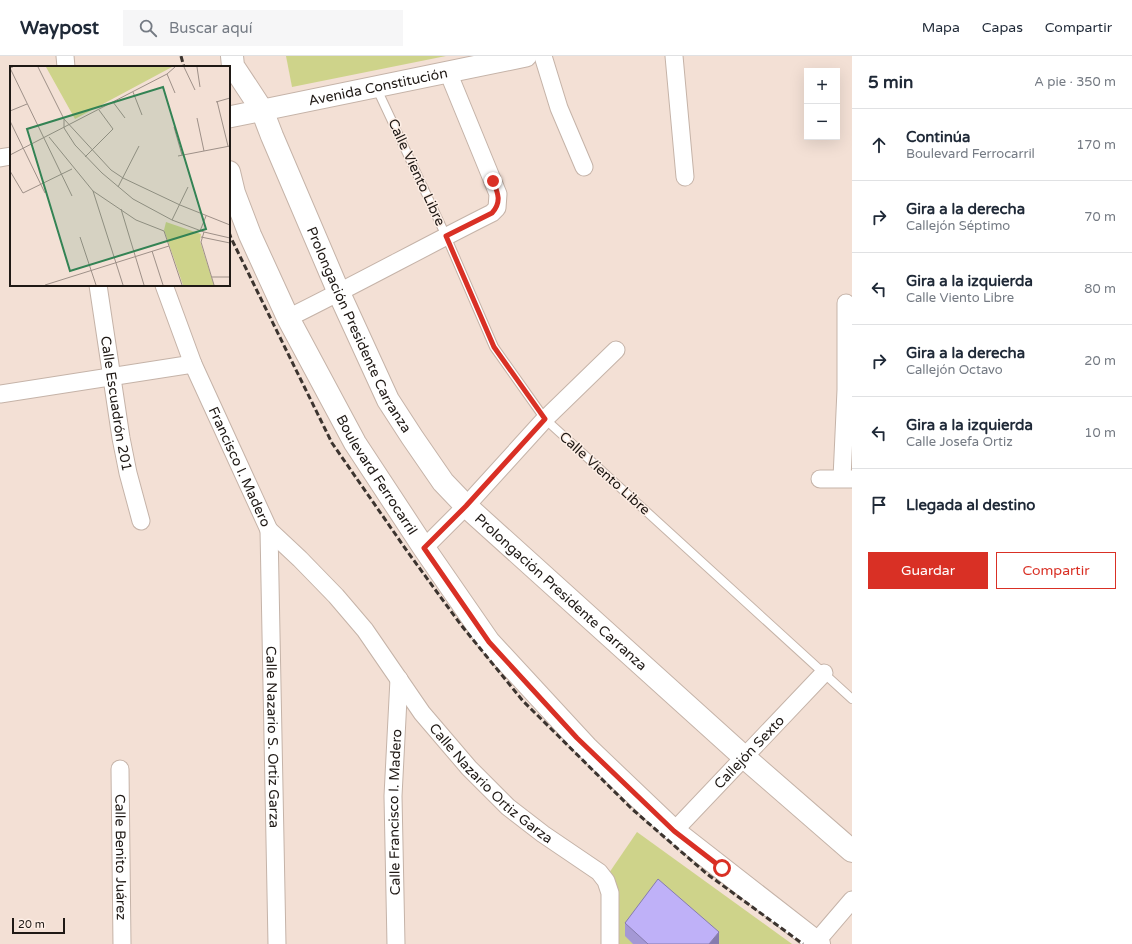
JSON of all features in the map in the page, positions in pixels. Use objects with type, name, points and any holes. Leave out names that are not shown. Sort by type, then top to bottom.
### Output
[{"type":"main road","name":"Prolongación Presidente Carranza","points":[[231,67],[262,110],[339,293],[388,400],[412,438],[443,482],[466,506],[744,757],[852,851]]},
{"type":"main road","name":"Boulevard Ferrocarril","points":[[230,176],[234,193],[250,235],[288,318],[355,443],[424,548],[489,642],[587,748],[674,831],[817,943]]},
{"type":"street","points":[[65,56],[66,66]]},
{"type":"street","name":"Avenida Constitución","points":[[230,117],[526,56]]},
{"type":"street","points":[[543,56],[559,108],[584,167]]},
{"type":"street","points":[[674,56],[684,177]]},
{"type":"street","points":[[288,318],[492,213],[497,208],[498,194],[448,72]]},
{"type":"street","points":[[0,158],[10,156]]},
{"type":"street","name":"Calle Escuadrón 201","points":[[98,286],[121,438],[128,474],[141,521]]},
{"type":"street","name":"Francisco I. Madero","points":[[164,286],[193,364],[269,530],[336,596],[364,630],[399,679]]},
{"type":"street","points":[[820,478],[847,479],[846,303]]},
{"type":"street","points":[[424,548],[466,506],[545,419],[616,350]]},
{"type":"street","points":[[0,394],[193,364]]},
{"type":"street","name":"Calle Nazario S. Ortiz Garza","points":[[269,530],[277,944]]},
{"type":"street","name":"Callejón Sexto","points":[[674,831],[824,673]]},
{"type":"street","name":"Calle Nazario Ortiz Garza","points":[[399,679],[422,712],[447,743],[508,807],[543,834],[599,872],[606,881],[610,893],[610,944]]},
{"type":"street","name":"Calle Francisco I. Madero","points":[[396,944],[393,796],[399,679]]},
{"type":"street","name":"Calle Benito Juárez","points":[[120,769],[122,944]]},
{"type":"street","points":[[817,943],[852,900]]},
{"type":"lane","name":"Calle Viento Libre","points":[[376,87],[446,236],[494,347],[545,419],[852,699]]},
{"type":"green space","points":[[286,56],[446,56],[292,87]]},
{"type":"green space","points":[[637,832],[792,944],[615,944],[609,873]]},
{"type":"building","points":[[658,879],[719,932],[709,944],[648,944],[625,923]]},
{"type":"railway","points":[[181,56],[184,66]]},
{"type":"railway","points":[[230,235],[332,443],[407,551],[461,625],[523,701],[632,809],[707,874],[803,944]]},
{"type":"route","points":[[493,181],[498,194],[497,208],[492,213],[446,236],[494,347],[545,419],[466,506],[424,548],[489,642],[577,738],[674,831],[722,868]]}]
